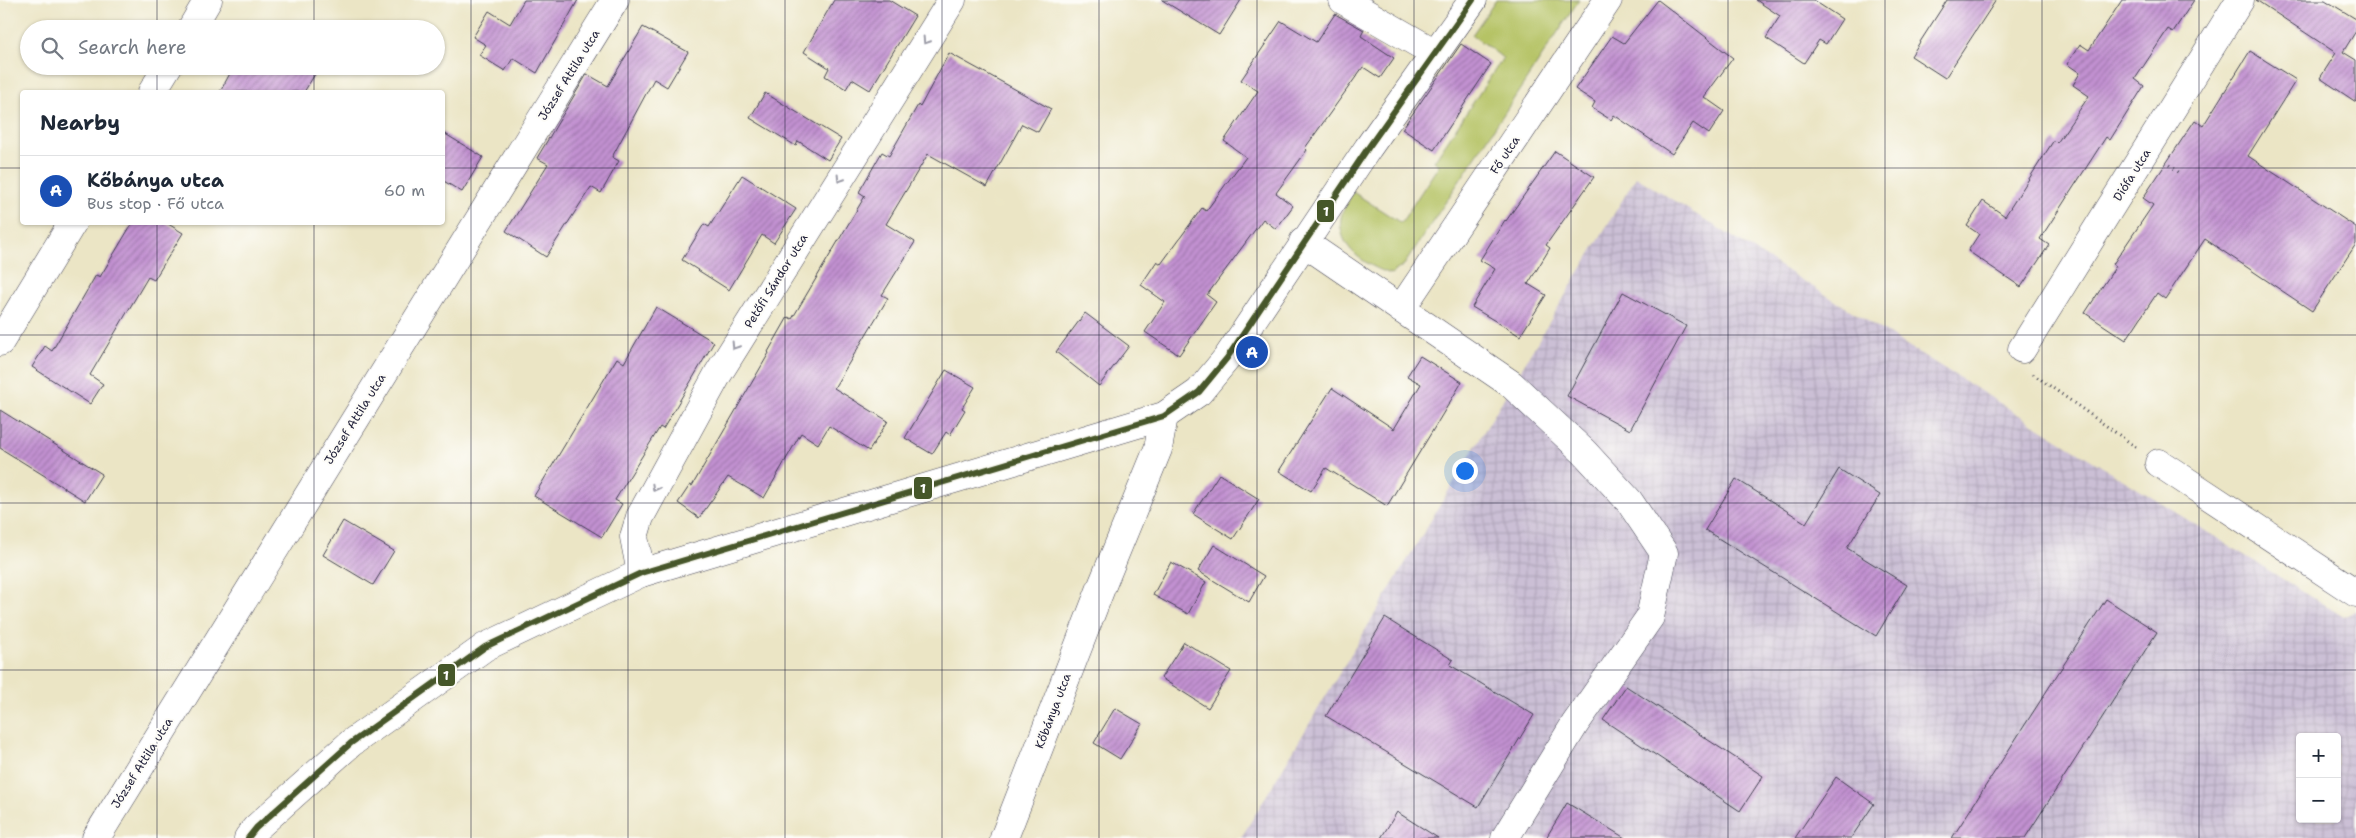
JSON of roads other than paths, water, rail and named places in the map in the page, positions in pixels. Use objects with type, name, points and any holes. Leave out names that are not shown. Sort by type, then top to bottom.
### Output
[{"type":"street","points":[[196,20],[208,0]]},
{"type":"street","name":"József Attila utca","points":[[96,838],[615,0]]},
{"type":"street","name":"Petőfi Sándor utca","points":[[641,573],[634,537],[640,517],[718,374],[952,0]]},
{"type":"street","points":[[1343,0],[1435,52]]},
{"type":"street","points":[[248,838],[256,828],[351,743],[486,648],[641,573],[1164,416],[1199,392],[1227,358],[1303,242],[1473,0]]},
{"type":"street","name":"Fő utca","points":[[1401,309],[1608,0]]},
{"type":"street","name":"Diófa utca","points":[[2022,349],[2240,0]]},
{"type":"street","points":[[153,90],[162,75]]},
{"type":"street","points":[[0,342],[71,225]]},
{"type":"street","points":[[1303,242],[1511,384],[1584,452],[1630,501],[1664,553],[1650,617],[1575,724],[1505,838]]},
{"type":"street","name":"Kőbánya utca","points":[[1004,838],[1101,588],[1158,449],[1164,416]]},
{"type":"street","points":[[2160,463],[2356,592]]},
{"type":"place","name":"Kőbánya utca","points":[[1252,352]]}]
